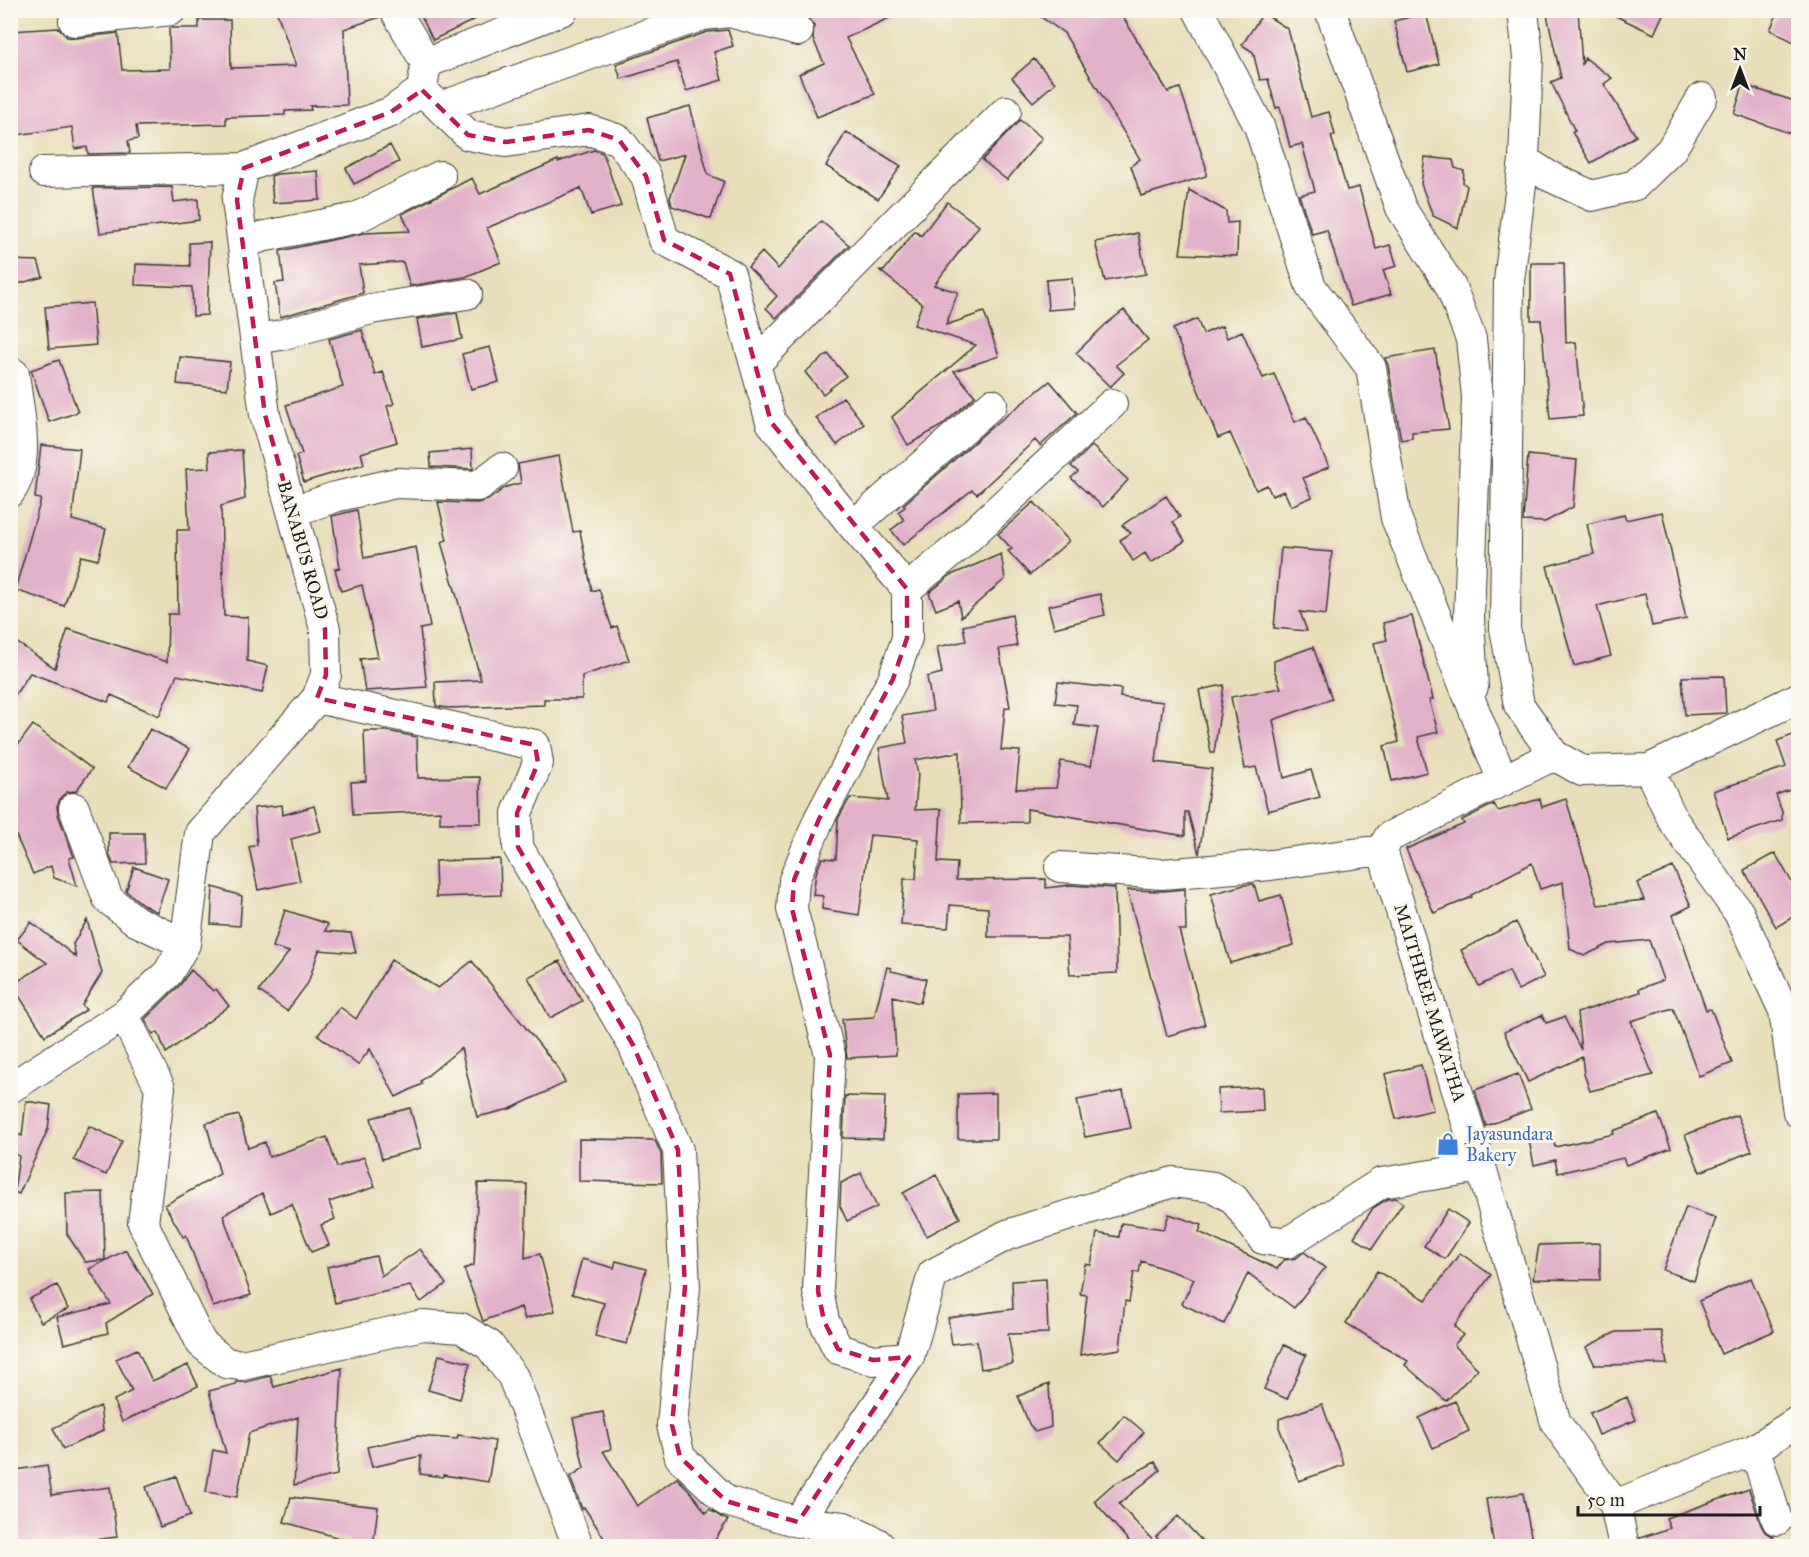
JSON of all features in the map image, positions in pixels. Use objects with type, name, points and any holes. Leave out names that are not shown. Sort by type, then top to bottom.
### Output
[{"type":"street","points":[[75,21],[171,10]]},
{"type":"street","points":[[395,10],[430,87],[468,135],[506,142],[589,130],[619,140],[646,176],[664,240],[730,274],[771,422],[853,526],[907,589],[907,638],[893,679],[819,819],[794,880],[792,909],[830,1055],[818,1291],[824,1322],[838,1349],[873,1360],[909,1357]]},
{"type":"street","points":[[44,172],[244,168],[391,112],[563,10]]},
{"type":"street","points":[[1198,10],[1259,126],[1311,287],[1371,368],[1396,519],[1503,781]]},
{"type":"street","points":[[1330,10],[1401,208],[1451,287],[1471,339],[1477,397],[1468,616],[1474,711]]},
{"type":"street","points":[[1522,10],[1528,58],[1524,160],[1509,281],[1504,628],[1519,705],[1554,755],[1582,771],[1649,769],[1798,698]]},
{"type":"street","points":[[430,87],[703,15],[730,12],[798,31]]},
{"type":"street","points":[[1524,160],[1547,175],[1592,196],[1635,185],[1671,150],[1702,98]]},
{"type":"street","points":[[755,364],[1006,111]]},
{"type":"street","name":"BANABUS ROAD","points":[[10,1088],[124,1015],[168,973],[185,944],[200,833],[316,698],[326,675],[325,629],[266,415],[237,200],[244,168]]},
{"type":"street","points":[[243,244],[261,237],[356,218],[440,176]]},
{"type":"street","points":[[256,339],[281,335],[371,309],[467,294]]},
{"type":"street","points":[[10,492],[15,486],[23,455],[14,374]]},
{"type":"street","points":[[853,526],[992,404]]},
{"type":"street","points":[[907,589],[959,546],[1112,404]]},
{"type":"street","points":[[292,512],[335,497],[396,483],[478,486],[502,468]]},
{"type":"street","points":[[316,698],[536,745],[538,763],[518,813],[518,847],[633,1045],[678,1150],[685,1287],[672,1425],[680,1457],[726,1501],[798,1522],[844,1527],[880,1546]]},
{"type":"street","points":[[1060,867],[1162,874],[1271,865],[1382,850],[1389,837],[1554,755]]},
{"type":"street","points":[[1649,769],[1673,820],[1739,913],[1784,1011],[1798,1112]]},
{"type":"street","points":[[74,808],[108,899],[136,921],[185,944]]},
{"type":"street","name":"MAITHREE MAWATHA","points":[[1382,850],[1481,1167],[1556,1423],[1615,1505]]},
{"type":"street","points":[[124,1015],[160,1088],[143,1223],[201,1343],[226,1364],[242,1365],[423,1325],[461,1328],[489,1345],[513,1377],[578,1546]]},
{"type":"street","points":[[798,1522],[909,1357],[933,1274],[1007,1235],[1173,1182],[1213,1187],[1234,1199],[1263,1239],[1287,1243],[1382,1183],[1481,1167]]},
{"type":"street","points":[[1624,1546],[1615,1505],[1755,1449],[1798,1421]]},
{"type":"street","points":[[1755,1449],[1777,1520]]},
{"type":"highlighted area","points":[[422,90],[468,135],[506,142],[589,130],[619,140],[646,176],[664,240],[730,274],[771,422],[907,589],[907,638],[893,679],[819,819],[794,880],[792,909],[830,1055],[818,1291],[824,1321],[838,1349],[873,1360],[909,1357],[798,1522],[726,1501],[680,1457],[672,1425],[685,1287],[678,1150],[633,1045],[518,847],[517,813],[538,763],[535,745],[317,698],[326,675],[325,629],[265,415],[237,200],[244,168],[391,112]]},
{"type":"building","points":[[276,10],[378,10],[380,17],[344,29],[347,105],[315,106],[314,104],[310,106],[311,110],[285,111],[285,115],[226,117],[226,124],[136,126],[138,139],[128,141],[130,153],[88,154],[87,147],[75,149],[72,127],[10,136],[10,31],[59,28],[67,37],[76,38],[118,33],[122,70],[170,69],[169,28],[199,28],[199,20],[230,20],[231,68],[296,66]]},
{"type":"building","points":[[418,10],[494,10],[433,40]]},
{"type":"building","points":[[820,10],[906,10],[846,38],[875,94],[817,117],[799,74],[824,63],[813,39],[814,26],[807,17]]},
{"type":"building","points":[[1031,10],[1119,10],[1168,92],[1180,88],[1206,167],[1206,176],[1141,196],[1131,166],[1140,159],[1064,33]]},
{"type":"building","points":[[1546,10],[1578,10],[1582,64],[1585,58],[1612,78],[1604,84],[1636,136],[1591,163],[1572,132],[1575,131],[1551,82],[1561,78]]},
{"type":"building","points":[[1603,10],[1665,10],[1654,34]]},
{"type":"building","points":[[1779,10],[1798,10],[1798,44],[1770,30]]},
{"type":"building","points":[[1263,13],[1288,29],[1311,117],[1329,112],[1335,135],[1331,136],[1347,190],[1359,187],[1376,249],[1390,245],[1397,266],[1383,270],[1391,294],[1351,306],[1327,230],[1312,234],[1299,195],[1315,191],[1302,144],[1290,147],[1280,107],[1276,108],[1268,79],[1260,80],[1253,52],[1242,45]]},
{"type":"building","points":[[1426,13],[1439,64],[1407,72],[1394,21]]},
{"type":"building","points":[[728,30],[733,46],[714,52],[722,80],[686,91],[677,62],[621,79],[616,64],[707,32]]},
{"type":"building","points":[[1034,59],[1055,83],[1033,102],[1012,78]]},
{"type":"building","points":[[1743,85],[1798,102],[1798,136],[1734,114]]},
{"type":"building","points":[[690,106],[708,175],[724,181],[711,219],[672,206],[670,198],[685,154],[658,161],[647,118]]},
{"type":"building","points":[[1020,120],[1042,138],[1007,180],[982,160]]},
{"type":"building","points":[[846,132],[901,166],[878,199],[826,166]]},
{"type":"building","points":[[390,145],[399,162],[354,184],[346,168]]},
{"type":"building","points":[[594,150],[603,153],[621,206],[591,215],[581,188],[487,228],[501,262],[465,277],[410,286],[403,262],[359,265],[363,293],[280,317],[275,283],[284,282],[280,251],[364,233],[410,231],[402,214],[472,178],[480,194],[558,160],[558,162]]},
{"type":"building","points":[[1425,157],[1453,160],[1455,168],[1464,171],[1463,183],[1467,186],[1458,228],[1433,216],[1421,184]]},
{"type":"building","points":[[318,171],[320,200],[273,203],[271,176]]},
{"type":"building","points":[[172,187],[174,202],[198,199],[199,220],[100,233],[93,188]]},
{"type":"building","points":[[1189,190],[1226,211],[1227,223],[1238,222],[1237,256],[1180,254]]},
{"type":"building","points":[[947,202],[979,226],[934,285],[958,292],[946,325],[984,312],[999,356],[954,371],[975,396],[941,426],[908,445],[892,417],[976,345],[914,325],[922,304],[879,270],[884,271],[915,231],[921,236]]},
{"type":"building","points":[[821,221],[849,245],[776,318],[766,308],[777,296],[748,267],[762,252],[778,269]]},
{"type":"building","points":[[1138,233],[1146,274],[1105,281],[1095,242]]},
{"type":"building","points":[[210,242],[207,315],[193,316],[192,287],[135,285],[136,264],[190,266],[189,243]]},
{"type":"building","points":[[10,260],[38,261],[43,277],[10,286]]},
{"type":"building","points":[[1531,263],[1564,263],[1566,343],[1576,342],[1583,416],[1550,419],[1541,320],[1531,320]]},
{"type":"building","points":[[1072,278],[1075,308],[1048,310],[1046,280]]},
{"type":"building","points":[[92,303],[96,345],[49,349],[45,307]]},
{"type":"building","points":[[1124,310],[1148,340],[1116,365],[1124,373],[1110,387],[1076,353]]},
{"type":"building","points":[[457,313],[462,339],[422,347],[417,319]]},
{"type":"building","points":[[1197,319],[1203,334],[1222,326],[1227,338],[1242,331],[1263,378],[1274,374],[1295,422],[1306,417],[1329,467],[1303,478],[1312,497],[1291,506],[1284,491],[1272,496],[1267,485],[1256,490],[1230,433],[1218,438],[1173,329]]},
{"type":"building","points":[[362,330],[375,375],[383,372],[394,404],[387,406],[397,442],[361,453],[364,464],[304,482],[296,456],[302,454],[286,405],[343,387],[329,339]]},
{"type":"building","points":[[490,347],[499,382],[471,389],[462,354]]},
{"type":"building","points":[[1435,350],[1449,429],[1412,432],[1412,438],[1401,440],[1385,358]]},
{"type":"building","points":[[828,354],[846,376],[823,394],[805,372]]},
{"type":"building","points":[[180,357],[230,362],[227,389],[177,384]]},
{"type":"building","points":[[59,360],[78,412],[49,422],[31,370]]},
{"type":"building","points":[[1050,381],[1077,413],[1040,446],[1035,440],[977,494],[972,490],[903,545],[891,530],[904,520],[898,512],[905,507],[903,505],[987,431]]},
{"type":"building","points":[[843,397],[864,424],[837,445],[816,418]]},
{"type":"building","points":[[41,445],[80,449],[72,520],[106,529],[98,560],[81,556],[64,606],[15,590],[41,499],[35,498]]},
{"type":"building","points":[[1092,446],[1128,480],[1103,507],[1071,478],[1078,472],[1071,466]]},
{"type":"building","points":[[472,449],[473,469],[431,467],[430,453]]},
{"type":"building","points":[[242,450],[245,499],[221,506],[224,616],[248,617],[247,661],[268,666],[262,693],[177,675],[159,716],[111,695],[108,702],[30,673],[10,702],[10,638],[55,668],[68,629],[167,662],[168,614],[178,614],[177,530],[189,530],[186,469],[210,468],[209,452]]},
{"type":"building","points":[[1528,455],[1577,460],[1573,507],[1545,522],[1523,521]]},
{"type":"building","points":[[559,456],[573,532],[580,531],[592,591],[599,589],[612,628],[617,626],[629,660],[582,676],[582,699],[544,699],[544,705],[448,708],[436,706],[435,682],[481,680],[441,542],[447,540],[438,502],[477,503],[488,500],[506,487],[521,483],[518,464]]},
{"type":"building","points":[[1166,496],[1180,517],[1173,522],[1185,541],[1151,563],[1145,553],[1133,561],[1120,540],[1131,533],[1122,525]]},
{"type":"building","points":[[1034,502],[1069,541],[1030,575],[1008,551],[1012,549],[998,534]]},
{"type":"building","points":[[357,510],[364,558],[416,547],[430,627],[420,629],[427,687],[365,691],[360,659],[378,657],[362,585],[341,591],[335,569],[340,568],[332,516]]},
{"type":"building","points":[[1662,512],[1686,619],[1652,626],[1645,594],[1597,606],[1611,656],[1574,666],[1547,566],[1594,554],[1587,524],[1624,515],[1626,520]]},
{"type":"building","points":[[1281,548],[1332,552],[1326,615],[1300,612],[1307,631],[1274,628]]},
{"type":"building","points":[[1001,554],[1005,579],[961,617],[958,601],[936,610],[929,593],[951,575]]},
{"type":"building","points":[[1100,594],[1105,615],[1054,628],[1048,606]]},
{"type":"building","points":[[1012,615],[1017,646],[999,649],[1010,707],[1005,708],[1001,750],[1020,751],[1016,789],[1056,788],[1061,761],[1091,766],[1098,728],[1074,725],[1077,705],[1055,703],[1058,682],[1121,689],[1120,697],[1163,702],[1156,762],[1212,769],[1199,854],[1188,812],[1185,812],[1185,836],[1027,809],[1027,822],[961,823],[960,752],[915,760],[918,774],[915,810],[941,809],[938,862],[957,863],[956,880],[1046,879],[1046,888],[1071,885],[1115,888],[1117,973],[1070,975],[1067,937],[988,937],[988,908],[950,905],[948,928],[901,925],[904,879],[916,879],[918,839],[870,835],[859,915],[822,909],[823,896],[813,895],[816,873],[822,858],[836,859],[838,819],[850,798],[888,801],[879,748],[907,743],[902,716],[933,711],[927,677],[942,673],[937,647],[966,641],[963,626]]},
{"type":"building","points":[[1412,616],[1433,699],[1429,700],[1438,732],[1418,737],[1427,772],[1392,781],[1384,746],[1399,742],[1374,643],[1387,640],[1383,623]]},
{"type":"building","points":[[1313,647],[1332,699],[1273,720],[1284,778],[1311,770],[1320,797],[1268,811],[1256,767],[1245,769],[1231,697],[1281,688],[1274,669],[1274,661]]},
{"type":"building","points":[[1724,676],[1726,713],[1685,715],[1682,677]]},
{"type":"building","points":[[1224,685],[1214,753],[1211,753],[1199,690]]},
{"type":"building","points":[[33,725],[92,769],[76,791],[67,792],[61,797],[57,806],[74,857],[69,858],[77,886],[54,878],[51,866],[33,874],[10,822],[10,755]]},
{"type":"building","points":[[150,729],[190,749],[166,788],[128,767]]},
{"type":"building","points":[[364,731],[387,731],[417,737],[418,778],[480,777],[481,823],[440,823],[440,811],[353,815],[351,782],[366,781]]},
{"type":"building","points":[[1798,733],[1798,794],[1795,788],[1776,795],[1782,812],[1782,820],[1728,838],[1713,791],[1786,767],[1777,741]]},
{"type":"building","points":[[1540,799],[1542,807],[1566,799],[1598,905],[1644,900],[1637,883],[1673,867],[1691,906],[1673,915],[1706,1010],[1711,1009],[1732,1063],[1699,1076],[1673,1008],[1631,1021],[1653,1075],[1590,1091],[1584,1074],[1582,1057],[1528,1082],[1504,1032],[1542,1015],[1546,1023],[1564,1017],[1581,1050],[1577,1013],[1640,992],[1639,989],[1663,980],[1649,940],[1609,944],[1584,956],[1570,949],[1563,882],[1540,889],[1532,863],[1471,895],[1472,897],[1434,913],[1406,849],[1464,824],[1462,820],[1494,804],[1498,811]]},
{"type":"building","points":[[282,805],[283,815],[314,806],[321,831],[291,839],[300,881],[258,890],[249,847],[257,845],[254,808]]},
{"type":"building","points":[[109,833],[144,833],[145,863],[113,864],[109,853]]},
{"type":"building","points":[[1775,853],[1798,893],[1798,914],[1776,927],[1744,870]]},
{"type":"building","points":[[500,859],[501,895],[436,897],[435,861]]},
{"type":"building","points":[[134,867],[168,879],[157,912],[126,891]]},
{"type":"building","points":[[1254,884],[1259,901],[1281,895],[1294,945],[1230,963],[1211,894]]},
{"type":"building","points":[[213,887],[242,896],[240,926],[211,924]]},
{"type":"building","points":[[1185,889],[1186,930],[1179,930],[1205,1025],[1167,1036],[1127,890]]},
{"type":"building","points":[[285,910],[328,924],[325,931],[351,933],[356,953],[319,950],[308,983],[287,1011],[259,991],[289,952],[273,947]]},
{"type":"building","points":[[87,920],[102,973],[82,1005],[86,1010],[45,1036],[12,985],[47,963],[17,940],[31,922],[76,957],[73,944]]},
{"type":"building","points":[[1516,922],[1544,977],[1518,990],[1509,971],[1479,986],[1461,950]]},
{"type":"building","points":[[391,960],[438,988],[472,961],[558,1068],[565,1083],[510,1109],[477,1117],[461,1048],[421,1081],[422,1084],[396,1097],[370,1049],[358,1065],[318,1035],[340,1007],[356,1019]]},
{"type":"building","points":[[560,961],[582,1001],[550,1018],[528,977]]},
{"type":"building","points":[[887,967],[891,968],[891,971],[926,979],[920,1003],[893,996],[896,1055],[847,1058],[842,1019],[874,1017]]},
{"type":"building","points":[[191,970],[213,991],[216,989],[229,1006],[166,1053],[158,1032],[153,1034],[145,1019],[180,985]]},
{"type":"building","points":[[1421,1065],[1433,1110],[1396,1119],[1385,1074]]},
{"type":"building","points":[[1518,1074],[1531,1109],[1486,1126],[1475,1090]]},
{"type":"building","points":[[1262,1087],[1263,1111],[1219,1113],[1218,1089]]},
{"type":"building","points":[[1123,1091],[1131,1128],[1085,1137],[1077,1100]]},
{"type":"building","points":[[996,1093],[996,1139],[958,1139],[958,1094]]},
{"type":"building","points":[[845,1096],[885,1097],[883,1139],[843,1138]]},
{"type":"building","points":[[26,1101],[51,1105],[48,1129],[19,1194],[14,1192],[19,1156],[10,1152],[10,1131],[22,1136]]},
{"type":"building","points":[[410,1108],[421,1148],[382,1159],[371,1118]]},
{"type":"building","points":[[1658,1114],[1671,1148],[1626,1165],[1623,1158],[1558,1173],[1555,1160],[1534,1165],[1528,1136],[1552,1131],[1555,1147],[1614,1134],[1613,1131]]},
{"type":"building","points":[[239,1115],[248,1148],[265,1142],[269,1157],[327,1137],[337,1167],[364,1157],[375,1187],[329,1202],[335,1219],[321,1225],[329,1245],[311,1252],[292,1204],[271,1213],[262,1193],[223,1215],[251,1295],[213,1307],[186,1235],[183,1237],[165,1205],[220,1174],[206,1123]]},
{"type":"building","points":[[1737,1115],[1752,1151],[1700,1172],[1685,1135]]},
{"type":"building","points":[[89,1126],[122,1141],[106,1175],[74,1160]]},
{"type":"building","points":[[579,1139],[655,1140],[661,1154],[662,1183],[579,1181]]},
{"type":"building","points":[[861,1173],[877,1207],[847,1221],[840,1206],[841,1183]]},
{"type":"building","points":[[936,1175],[960,1218],[927,1236],[903,1193]]},
{"type":"building","points":[[478,1183],[527,1184],[525,1258],[540,1254],[555,1311],[525,1319],[521,1307],[483,1321],[464,1269],[474,1265]]},
{"type":"building","points":[[103,1192],[105,1260],[85,1262],[67,1234],[66,1193]]},
{"type":"building","points":[[1396,1198],[1403,1203],[1372,1249],[1354,1237],[1373,1208],[1387,1199]]},
{"type":"building","points":[[1686,1207],[1716,1218],[1694,1281],[1663,1270]]},
{"type":"building","points":[[1448,1209],[1469,1223],[1445,1259],[1424,1246]]},
{"type":"building","points":[[1169,1214],[1202,1225],[1199,1232],[1277,1269],[1284,1260],[1296,1258],[1304,1252],[1325,1268],[1294,1308],[1248,1273],[1224,1324],[1182,1304],[1194,1279],[1141,1261],[1139,1273],[1134,1272],[1129,1302],[1125,1301],[1120,1349],[1080,1355],[1087,1295],[1080,1294],[1085,1264],[1091,1265],[1097,1233],[1119,1237],[1121,1223],[1164,1229]]},
{"type":"building","points":[[1600,1243],[1600,1280],[1533,1279],[1539,1245]]},
{"type":"building","points":[[420,1249],[446,1284],[421,1302],[410,1286],[335,1303],[327,1267],[376,1256],[381,1276]]},
{"type":"building","points":[[126,1250],[153,1294],[106,1323],[108,1333],[64,1344],[57,1317],[111,1304],[89,1269]]},
{"type":"building","points":[[1460,1253],[1491,1275],[1454,1326],[1463,1335],[1454,1345],[1478,1369],[1446,1401],[1405,1365],[1408,1361],[1346,1323],[1377,1271],[1426,1300]]},
{"type":"building","points":[[582,1259],[614,1268],[616,1261],[646,1269],[627,1344],[595,1336],[604,1303],[572,1294]]},
{"type":"building","points":[[1751,1278],[1774,1331],[1721,1354],[1699,1301]]},
{"type":"building","points":[[1046,1279],[1048,1333],[1008,1334],[1013,1364],[981,1369],[977,1341],[952,1344],[948,1318],[1013,1309],[1012,1281]]},
{"type":"building","points":[[57,1285],[68,1309],[41,1322],[29,1299]]},
{"type":"building","points":[[1661,1331],[1667,1364],[1595,1365],[1586,1347],[1616,1332]]},
{"type":"building","points":[[1284,1345],[1306,1355],[1287,1399],[1264,1389]]},
{"type":"building","points":[[137,1349],[152,1381],[188,1365],[198,1386],[122,1422],[114,1400],[132,1391],[116,1359]]},
{"type":"building","points":[[439,1355],[470,1363],[460,1399],[428,1390]]},
{"type":"building","points":[[342,1368],[337,1475],[294,1485],[298,1417],[249,1433],[237,1497],[206,1492],[213,1450],[226,1453],[209,1391],[236,1384],[236,1382],[270,1376],[274,1387]]},
{"type":"building","points":[[1049,1384],[1051,1427],[1035,1432],[1029,1424],[1018,1396]]},
{"type":"building","points":[[1627,1397],[1636,1420],[1599,1435],[1590,1413]]},
{"type":"building","points":[[1455,1401],[1469,1431],[1433,1448],[1419,1418]]},
{"type":"building","points":[[1322,1404],[1344,1465],[1299,1481],[1279,1427],[1279,1419]]},
{"type":"building","points":[[100,1406],[103,1431],[63,1449],[53,1428]]},
{"type":"building","points":[[603,1412],[611,1449],[603,1451],[637,1506],[677,1478],[706,1513],[709,1509],[728,1520],[711,1546],[609,1546],[584,1507],[582,1509],[570,1477],[584,1468],[573,1418]]},
{"type":"building","points":[[1124,1415],[1144,1432],[1119,1460],[1100,1443]]},
{"type":"building","points":[[458,1435],[495,1441],[488,1482],[420,1474],[421,1456],[372,1467],[367,1447],[417,1436],[457,1439]]},
{"type":"building","points":[[1155,1462],[1160,1470],[1119,1504],[1158,1546],[1133,1546],[1094,1501],[1112,1485]]},
{"type":"building","points":[[47,1465],[52,1495],[110,1487],[117,1537],[61,1544],[62,1546],[10,1546],[10,1471]]},
{"type":"building","points":[[176,1476],[190,1516],[160,1527],[146,1487]]},
{"type":"building","points":[[1749,1489],[1761,1525],[1765,1532],[1773,1537],[1776,1546],[1641,1546],[1640,1538],[1670,1528],[1666,1518]]},
{"type":"building","points":[[1523,1493],[1533,1546],[1494,1546],[1486,1499]]},
{"type":"building","points":[[291,1497],[378,1507],[373,1546],[349,1545],[350,1541],[284,1522]]},
{"type":"building","points":[[1178,1516],[1207,1546],[1166,1546],[1156,1537]]},
{"type":"place","name":"Jayasundara Bakery","points":[[1448,1144]]}]
